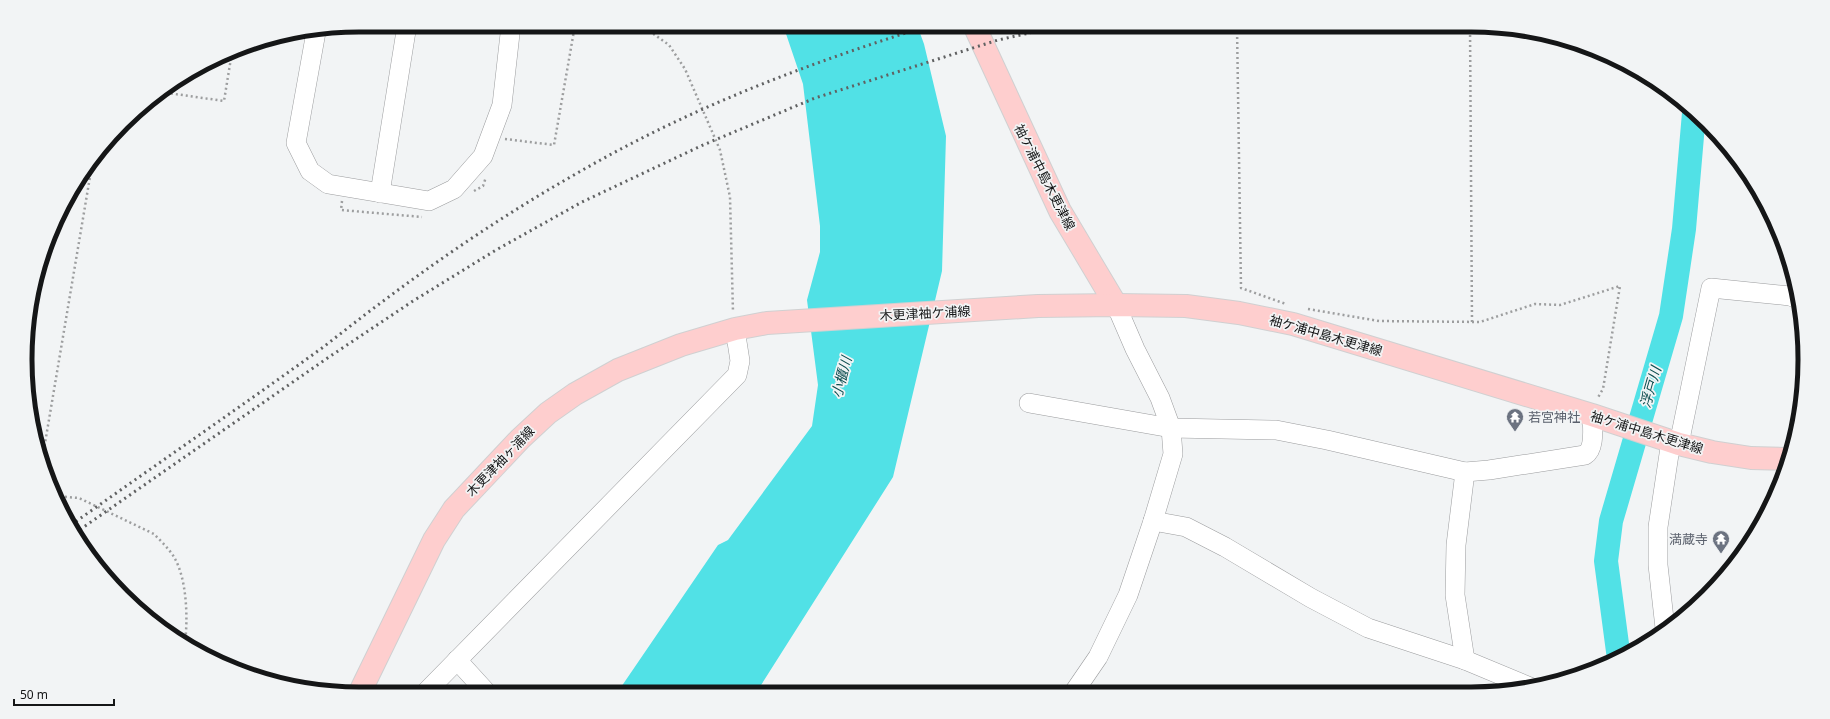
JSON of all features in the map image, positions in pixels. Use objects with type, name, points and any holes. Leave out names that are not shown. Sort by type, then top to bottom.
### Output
[{"type":"main road","name":"袖ケ浦中島木更津線","points":[[977,32],[1060,211],[1116,305],[1186,306],[1239,313],[1293,324],[1592,415],[1671,441],[1712,452],[1751,458],[1783,459]]},
{"type":"main road","name":"木更津袖ケ浦線","points":[[735,328],[767,323],[805,320],[1038,306],[1116,305]]},
{"type":"main road","name":"木更津袖ヶ浦線","points":[[362,687],[438,534],[454,509],[520,439],[548,413],[575,394],[618,370],[681,345],[735,328]]},
{"type":"street","points":[[380,193],[406,32]]},
{"type":"street","points":[[315,35],[296,143],[310,171],[328,184],[429,201],[454,189],[482,156],[502,105],[510,32]]},
{"type":"street","points":[[1664,623],[1658,565],[1658,527],[1671,441],[1711,288],[1792,297]]},
{"type":"street","points":[[1077,687],[1098,657],[1128,595],[1153,521],[1173,454],[1171,428],[1160,398],[1135,349],[1116,305]]},
{"type":"street","points":[[431,687],[737,375],[740,361],[735,328]]},
{"type":"street","points":[[1029,403],[1171,428],[1276,430],[1327,440],[1465,472],[1488,470],[1585,455],[1589,452],[1591,446],[1592,415]]},
{"type":"street","points":[[1465,472],[1456,545],[1455,595],[1465,660]]},
{"type":"street","points":[[1153,521],[1186,527],[1225,547],[1311,598],[1368,628],[1465,660],[1522,683]]},
{"type":"street","points":[[457,660],[482,687]]},
{"type":"path","points":[[651,32],[669,45],[685,69],[720,150],[730,197],[731,274],[735,328]]},
{"type":"path","points":[[1237,32],[1241,288],[1288,304]]},
{"type":"path","points":[[1470,32],[1472,322]]},
{"type":"path","points":[[169,93],[224,101],[231,58]]},
{"type":"path","points":[[44,448],[91,173]]},
{"type":"path","points":[[1302,308],[1379,321],[1480,322],[1536,304],[1560,305],[1620,286],[1603,389],[1597,398],[1592,415]]},
{"type":"path","points":[[63,497],[79,498],[154,534],[162,542],[174,557],[184,582],[186,637]]},
{"type":"water","name":"小櫃川","points":[[785,32],[920,32],[924,44],[946,136],[942,271],[893,477],[760,687],[621,687],[718,545],[728,540],[812,426],[818,385],[807,300],[820,252],[820,226],[803,84]]},
{"type":"waterway","name":"浮戸川","points":[[1618,651],[1606,561],[1611,521],[1671,316],[1684,229],[1693,120]]},
{"type":"railway","points":[[75,522],[322,348],[435,264],[510,213],[562,182],[629,145],[713,105],[799,70],[909,32]]},
{"type":"railway","points":[[80,530],[329,357],[413,301],[496,250],[582,202],[703,145],[815,98],[998,40],[1034,32]]},
{"type":"place","name":"若宮神社","points":[[1515,432]]},
{"type":"place","name":"満蔵寺","points":[[1721,554]]}]
